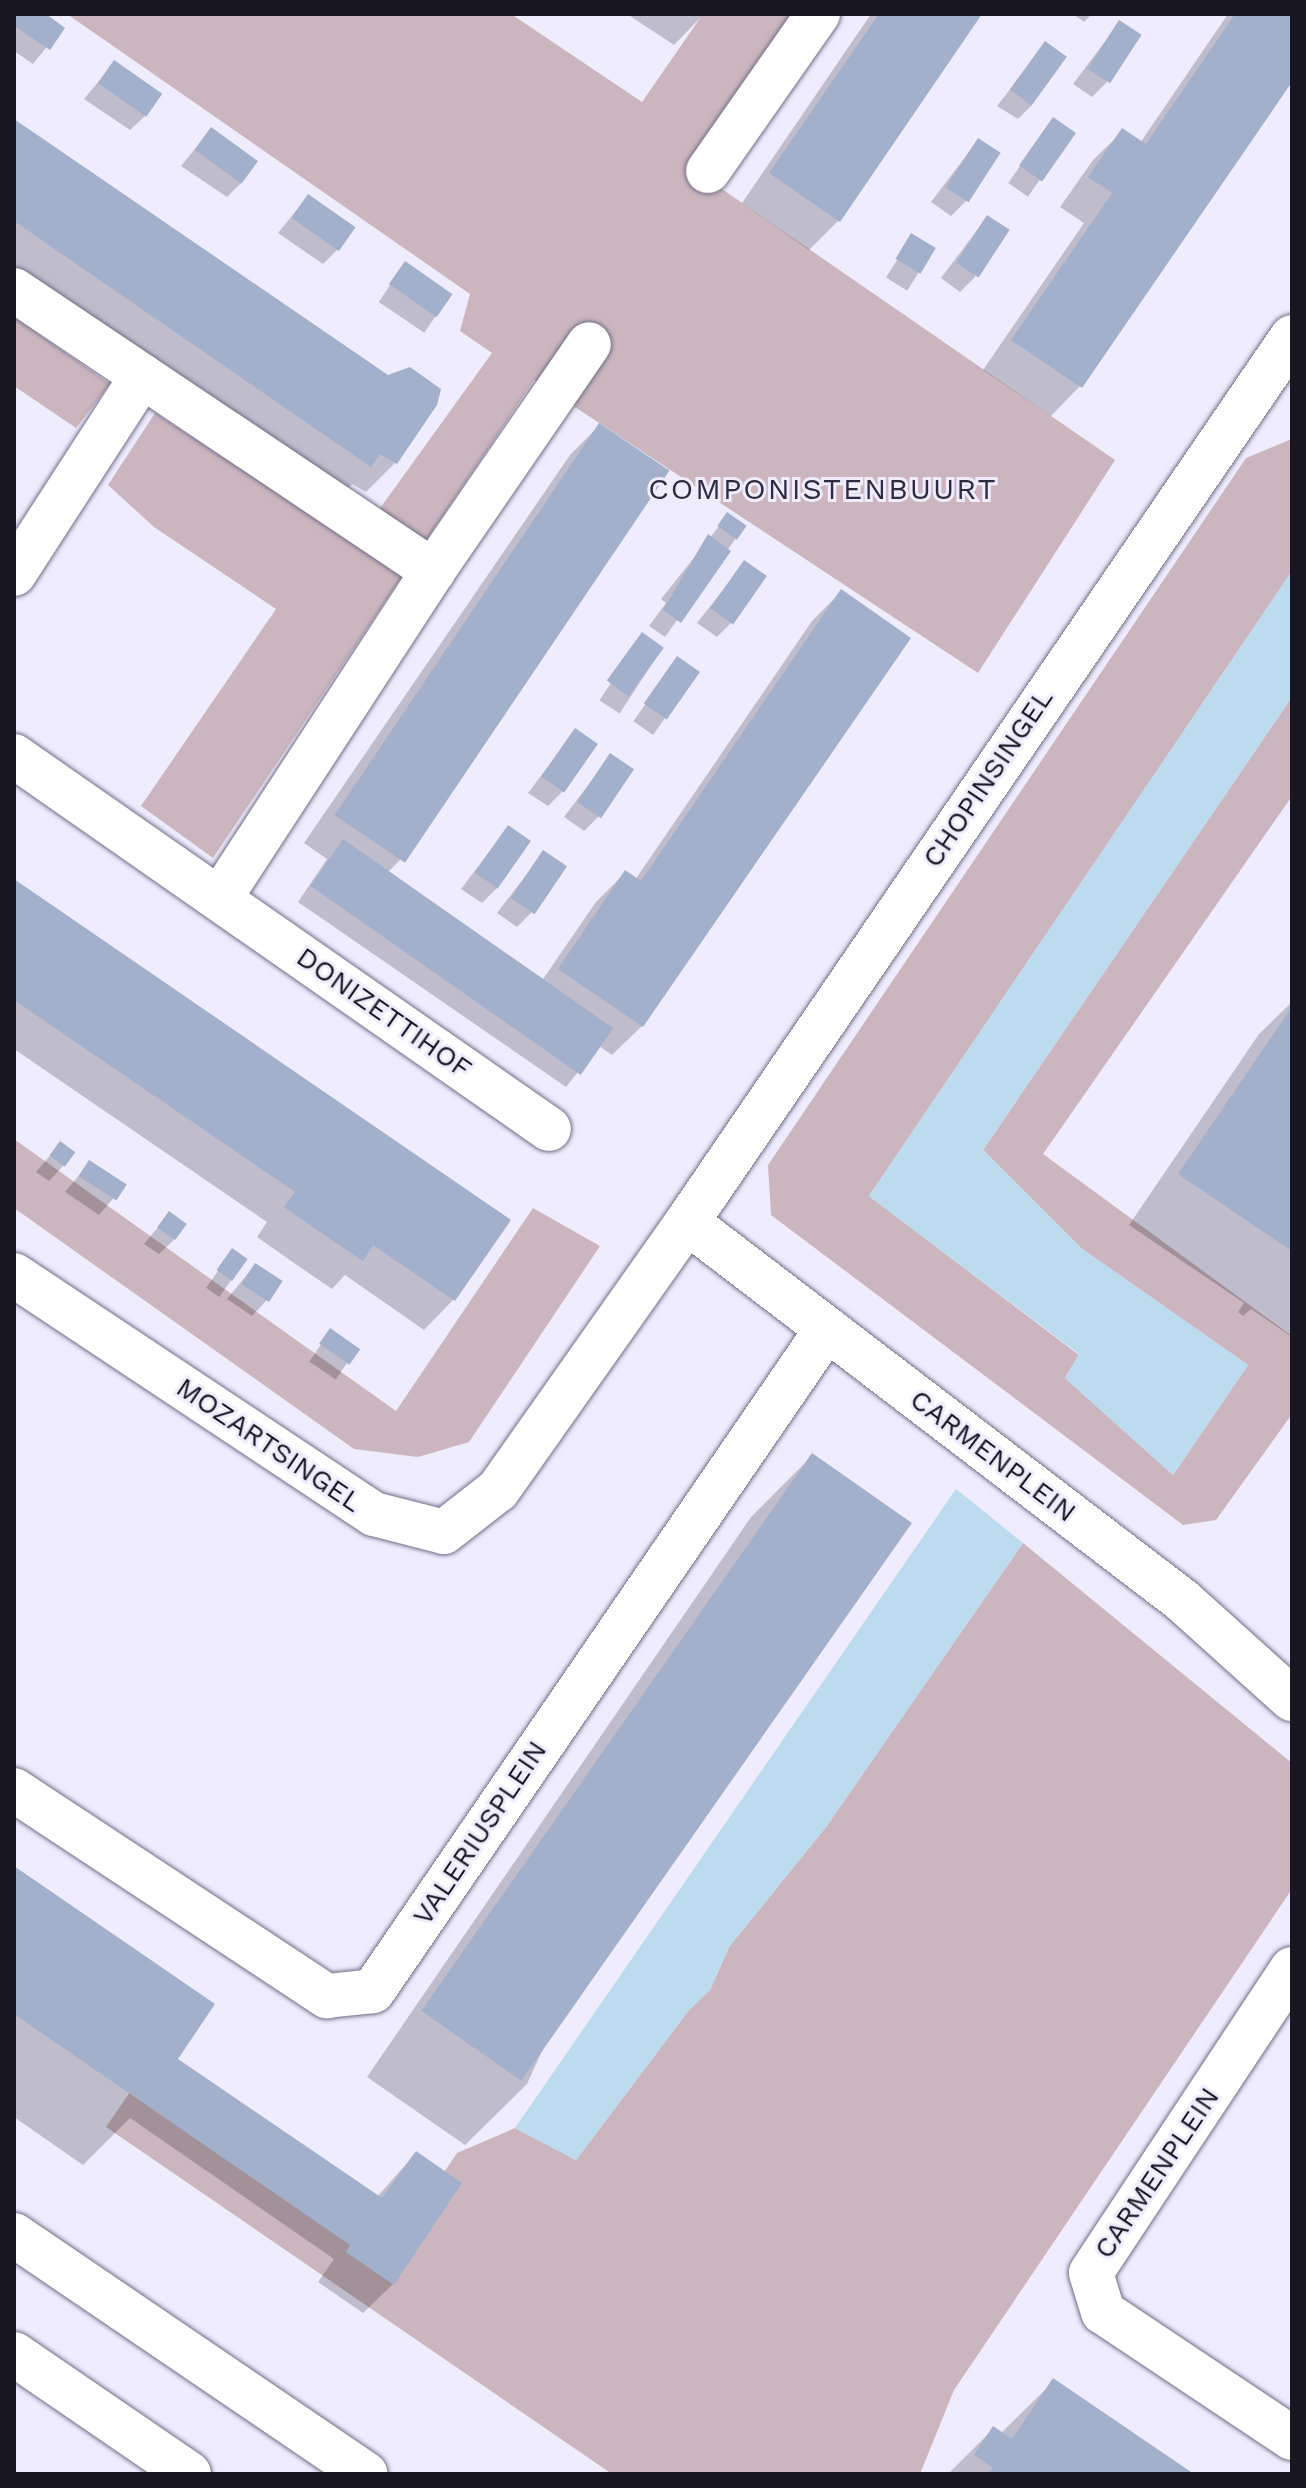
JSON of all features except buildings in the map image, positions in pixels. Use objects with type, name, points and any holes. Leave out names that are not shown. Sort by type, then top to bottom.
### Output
[{"type":"street","points":[[708,171],[818,14]]},
{"type":"street","points":[[14,290],[433,571]]},
{"type":"street","points":[[220,898],[433,571],[589,344]]},
{"type":"street","name":"CHOPINSINGEL","points":[[687,1222],[1286,358]]},
{"type":"street","points":[[14,574],[142,376]]},
{"type":"street","name":"DONIZETTIHOF","points":[[14,756],[549,1129]]},
{"type":"street","name":"MOZARTSINGEL","points":[[14,1275],[374,1514],[444,1532],[498,1490],[687,1222]]},
{"type":"street","name":"CARMENPLEIN","points":[[687,1222],[1183,1601],[1292,1699]]},
{"type":"street","name":"VALERIUSPLEIN","points":[[14,1790],[327,1996],[373,1991],[827,1329]]},
{"type":"street","name":"CARMENPLEIN","points":[[1292,1969],[1091,2273],[1103,2312],[1292,2438]]},
{"type":"street","points":[[14,2235],[366,2474]]},
{"type":"street","points":[[14,2354],[189,2474]]},
{"type":"shaded area","points":[[67,14],[511,14],[642,102],[703,14],[794,14],[690,167],[1115,460],[978,673],[534,380],[213,858],[141,806],[276,609],[154,527],[108,485],[155,413],[355,543],[492,353],[460,331],[470,294]]},
{"type":"shaded area","points":[[14,317],[110,384],[76,428],[14,386]]},
{"type":"shaded area","points":[[1292,439],[1292,571],[869,1196],[1079,1355],[1065,1378],[1173,1475],[1248,1365],[1081,1248],[983,1150],[1292,697],[1292,796],[1043,1154],[1292,1336],[1292,1414],[1216,1520],[1183,1525],[771,1215],[768,1165],[1246,458]]},
{"type":"shaded area","points":[[14,1139],[396,1411],[533,1208],[600,1246],[469,1442],[418,1457],[354,1449],[14,1208]]},
{"type":"shaded area","points":[[1023,1543],[1292,1763],[1292,1889],[954,2390],[920,2474],[612,2474],[106,2127],[135,2085],[387,2257],[457,2153],[515,2128],[576,2160],[689,2010],[710,1990],[729,1947],[826,1827]]},
{"type":"water","points":[[1292,571],[1292,697],[983,1150],[1081,1248],[1248,1365],[1173,1475],[1065,1378],[1079,1354],[869,1196]]},
{"type":"water","points":[[956,1489],[1023,1543],[826,1827],[729,1947],[710,1990],[689,2010],[576,2160],[515,2128]]},
{"type":"district","name":"COMPONISTENBUURT","points":[[823,489]]}]
